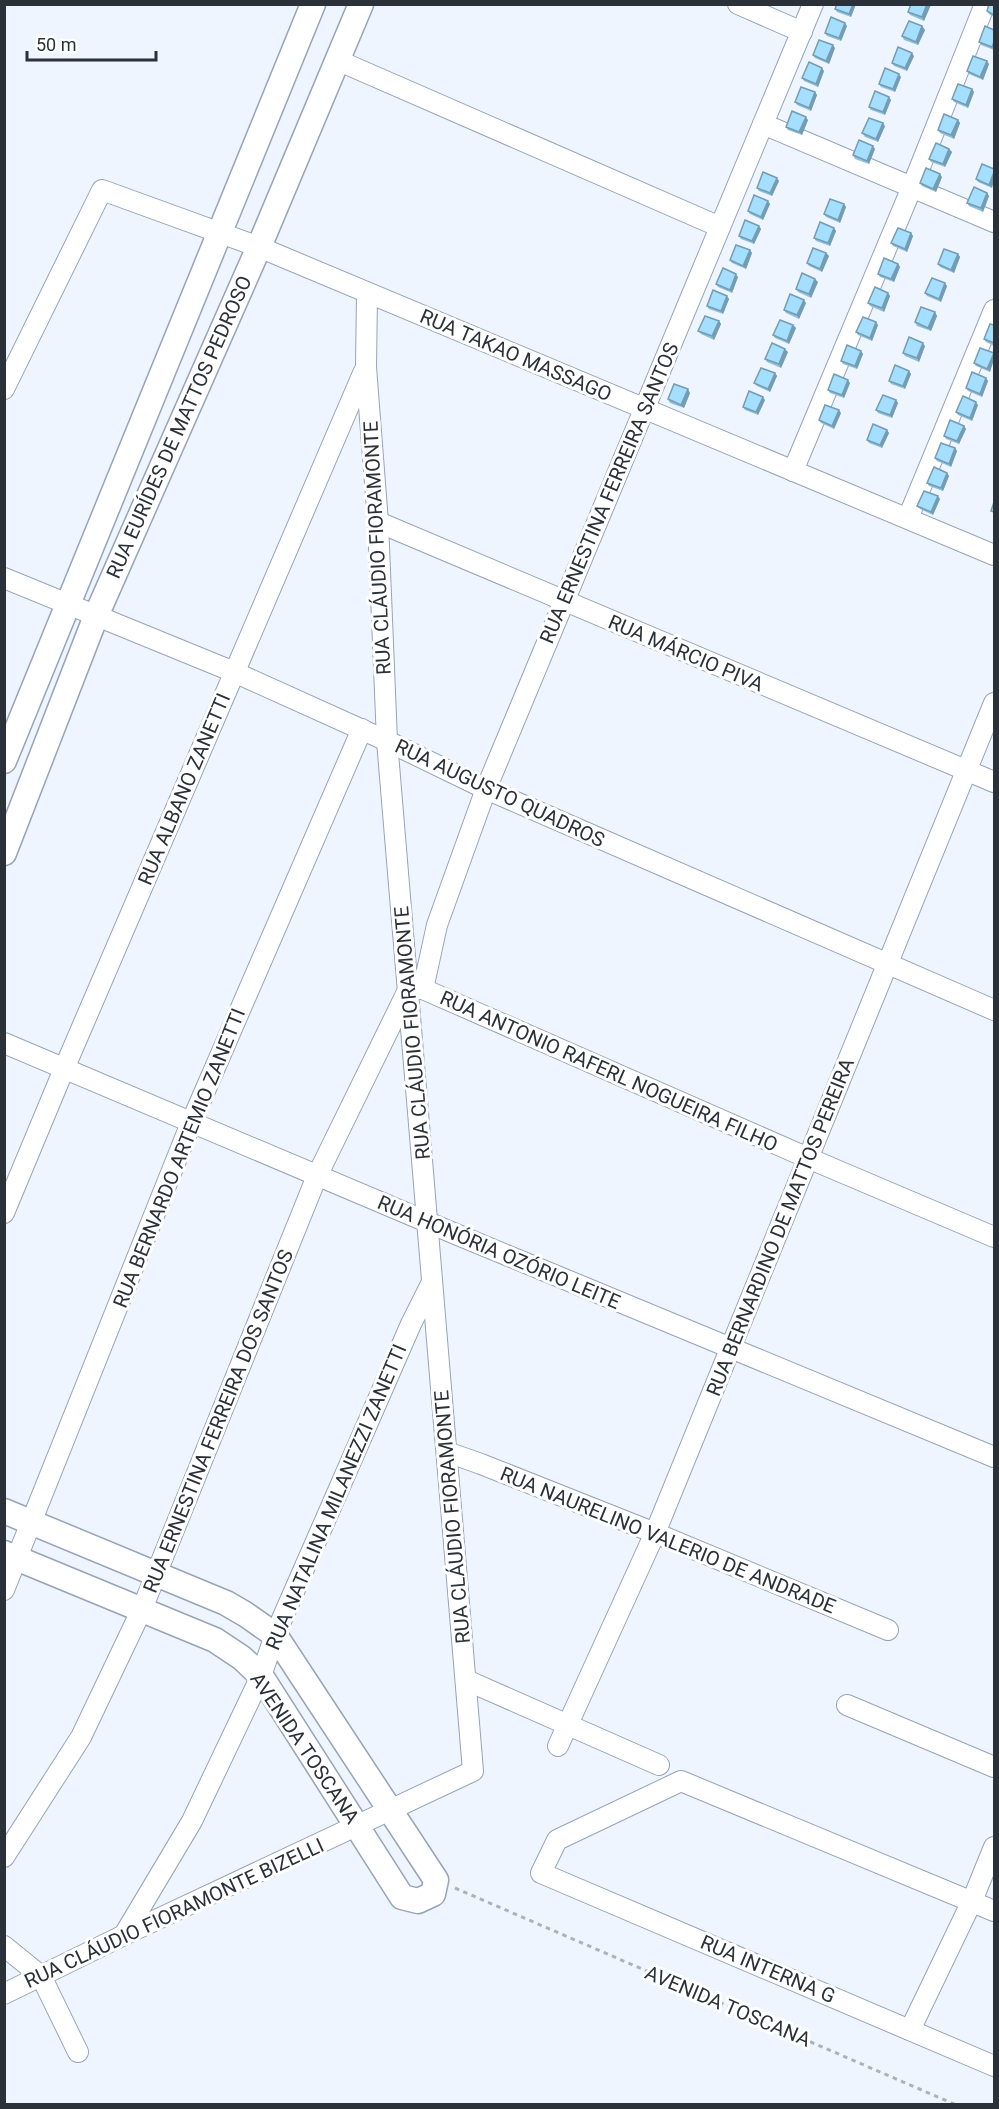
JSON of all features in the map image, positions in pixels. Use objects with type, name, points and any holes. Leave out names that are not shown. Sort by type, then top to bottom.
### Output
[{"type":"street","name":"RUA EURÍDES DE MATTOS PEDROSO","points":[[4,761],[313,4]]},
{"type":"street","name":"RUA EURÍDES DE MATTOS PEDROSO","points":[[4,853],[96,616],[259,247],[361,4]]},
{"type":"street","points":[[738,4],[802,32]]},
{"type":"street","name":"RUA ERNESTINA FERREIRA SANTOS","points":[[416,988],[486,789],[813,4]]},
{"type":"street","points":[[793,471],[912,187],[985,4]]},
{"type":"street","points":[[338,60],[720,227]]},
{"type":"street","points":[[763,124],[994,222]]},
{"type":"street","name":"RUA TAKAO MASSAGO","points":[[4,389],[102,190],[259,247],[994,555]]},
{"type":"street","name":"RUA CLÁUDIO FIORAMONTE","points":[[367,294],[366,366],[378,522],[387,741],[416,988],[428,1223],[473,1771]]},
{"type":"street","points":[[908,518],[994,310]]},
{"type":"street","name":"RUA ALBANO ZANETTI","points":[[4,1213],[366,366]]},
{"type":"street","name":"RUA MÁRCIO PIVA","points":[[378,522],[994,782]]},
{"type":"street","name":"RUA AUGUSTO QUADROS","points":[[4,578],[234,672],[362,729],[486,789],[994,1011]]},
{"type":"street","name":"RUA BERNARDINO DE MATTOS PEREIRA","points":[[558,1746],[655,1533],[994,703]]},
{"type":"street","name":"RUA BERNARDO ARTEMIO ZANETTI","points":[[4,1590],[11,1555],[32,1522],[191,1123],[362,729]]},
{"type":"street","name":"RUA ANTONIO RAFERL NOGUEIRA FILHO","points":[[416,988],[994,1237]]},
{"type":"street","name":"RUA ERNESTINA FERREIRA DOS SANTOS","points":[[4,1857],[81,1737],[142,1609],[317,1176],[416,988]]},
{"type":"street","name":"RUA HONÓRIA OZÓRIO LEITE","points":[[4,1043],[428,1223],[994,1457]]},
{"type":"street","name":"RUA NATALINA MILANEZZI ZANETTI","points":[[124,1935],[192,1821],[261,1676],[275,1635],[411,1324],[433,1281]]},
{"type":"street","name":"RUA NAURELINO VALERIO DE ANDRADE","points":[[447,1452],[655,1533],[888,1630]]},
{"type":"street","name":"AVENIDA TOSCANA","points":[[4,1511],[226,1603],[275,1635],[436,1880],[433,1894],[418,1901],[402,1897],[261,1676],[242,1658],[215,1640],[11,1555]]},
{"type":"street","points":[[466,1680],[659,1765]]},
{"type":"street","points":[[847,1705],[994,1767]]},
{"type":"street","name":"RUA CLÁUDIO FIORAMONTE BIZELLI","points":[[4,1994],[473,1771]]},
{"type":"street","name":"RUA INTERNA G","points":[[972,1901],[681,1780],[557,1840],[541,1873],[994,2066]]},
{"type":"street","points":[[910,2030],[972,1901],[994,1847]]},
{"type":"street","points":[[972,1901],[994,1911]]},
{"type":"street","points":[[4,1946],[41,1976],[78,2052]]},
{"type":"path","name":"AVENIDA TOSCANA","points":[[436,1880],[954,2104]]},
{"type":"building","points":[[837,4],[853,4],[849,14],[835,9]]},
{"type":"building","points":[[911,4],[927,4],[922,17],[908,12]]},
{"type":"building","points":[[989,4],[994,4],[994,15],[987,11]]},
{"type":"building","points":[[831,17],[845,23],[839,38],[825,33]]},
{"type":"building","points":[[909,21],[922,26],[916,42],[902,36]]},
{"type":"building","points":[[985,26],[994,30],[992,47],[979,42]]},
{"type":"building","points":[[819,40],[833,45],[826,61],[813,55]]},
{"type":"building","points":[[898,47],[912,53],[905,68],[892,63]]},
{"type":"building","points":[[973,56],[987,61],[980,77],[967,71]]},
{"type":"building","points":[[809,62],[822,68],[816,84],[802,78]]},
{"type":"building","points":[[885,68],[899,74],[893,89],[879,84]]},
{"type":"building","points":[[958,84],[972,89],[966,105],[952,99]]},
{"type":"building","points":[[801,87],[815,92],[809,108],[795,102]]},
{"type":"building","points":[[875,91],[889,97],[883,112],[869,107]]},
{"type":"building","points":[[792,111],[806,117],[799,132],[786,127]]},
{"type":"building","points":[[944,114],[958,120],[951,135],[938,130]]},
{"type":"building","points":[[869,118],[883,123],[876,139],[862,133]]},
{"type":"building","points":[[859,140],[873,146],[867,161],[853,155]]},
{"type":"building","points":[[936,143],[949,149],[943,164],[929,159]]},
{"type":"building","points":[[982,164],[994,169],[989,185],[976,179]]},
{"type":"building","points":[[926,168],[940,174],[933,189],[920,183]]},
{"type":"building","points":[[763,172],[777,178],[770,193],[757,188]]},
{"type":"building","points":[[974,187],[987,193],[981,208],[967,203]]},
{"type":"building","points":[[754,195],[768,201],[761,217],[748,211]]},
{"type":"building","points":[[830,199],[844,204],[838,220],[824,214]]},
{"type":"building","points":[[745,220],[759,226],[752,241],[739,236]]},
{"type":"building","points":[[820,222],[834,228],[828,243],[814,238]]},
{"type":"building","points":[[898,228],[911,233],[905,249],[891,243]]},
{"type":"building","points":[[736,245],[750,250],[743,266],[730,260]]},
{"type":"building","points":[[813,248],[826,253],[820,269],[807,263]]},
{"type":"building","points":[[944,249],[958,254],[951,270],[938,264]]},
{"type":"building","points":[[884,258],[898,264],[891,279],[878,274]]},
{"type":"building","points":[[723,268],[736,274],[730,290],[716,284]]},
{"type":"building","points":[[802,273],[815,279],[809,294],[796,289]]},
{"type":"building","points":[[932,278],[945,283],[939,299],[925,293]]},
{"type":"building","points":[[875,287],[888,293],[882,308],[868,303]]},
{"type":"building","points":[[713,290],[727,296],[721,311],[707,306]]},
{"type":"building","points":[[790,294],[804,300],[797,315],[784,310]]},
{"type":"building","points":[[921,307],[935,312],[928,328],[915,322]]},
{"type":"building","points":[[705,316],[719,321],[712,336],[698,331]]},
{"type":"building","points":[[863,317],[876,322],[870,338],[856,332]]},
{"type":"building","points":[[780,320],[793,325],[787,341],[773,335]]},
{"type":"building","points":[[990,324],[994,325],[994,343],[984,339]]},
{"type":"building","points":[[909,337],[923,343],[917,358],[903,353]]},
{"type":"building","points":[[772,343],[785,349],[779,364],[765,359]]},
{"type":"building","points":[[847,345],[861,351],[855,366],[841,361]]},
{"type":"building","points":[[980,348],[994,353],[987,369],[974,363]]},
{"type":"building","points":[[895,365],[909,371],[903,386],[889,381]]},
{"type":"building","points":[[761,368],[775,373],[768,389],[754,383]]},
{"type":"building","points":[[972,372],[986,378],[980,394],[966,388]]},
{"type":"building","points":[[834,374],[848,380],[842,395],[828,390]]},
{"type":"building","points":[[674,384],[688,389],[681,405],[668,399]]},
{"type":"building","points":[[749,391],[763,397],[756,412],[743,407]]},
{"type":"building","points":[[883,395],[896,400],[890,415],[876,410]]},
{"type":"building","points":[[963,396],[976,402],[970,418],[956,412]]},
{"type":"building","points":[[825,405],[839,410],[832,426],[819,420]]},
{"type":"building","points":[[950,420],[964,426],[957,441],[944,436]]},
{"type":"building","points":[[873,424],[887,430],[880,445],[867,440]]},
{"type":"building","points":[[941,443],[955,448],[949,464],[935,458]]},
{"type":"building","points":[[934,467],[947,473],[941,488],[927,483]]},
{"type":"building","points":[[924,491],[938,496],[931,512],[917,506]]}]
